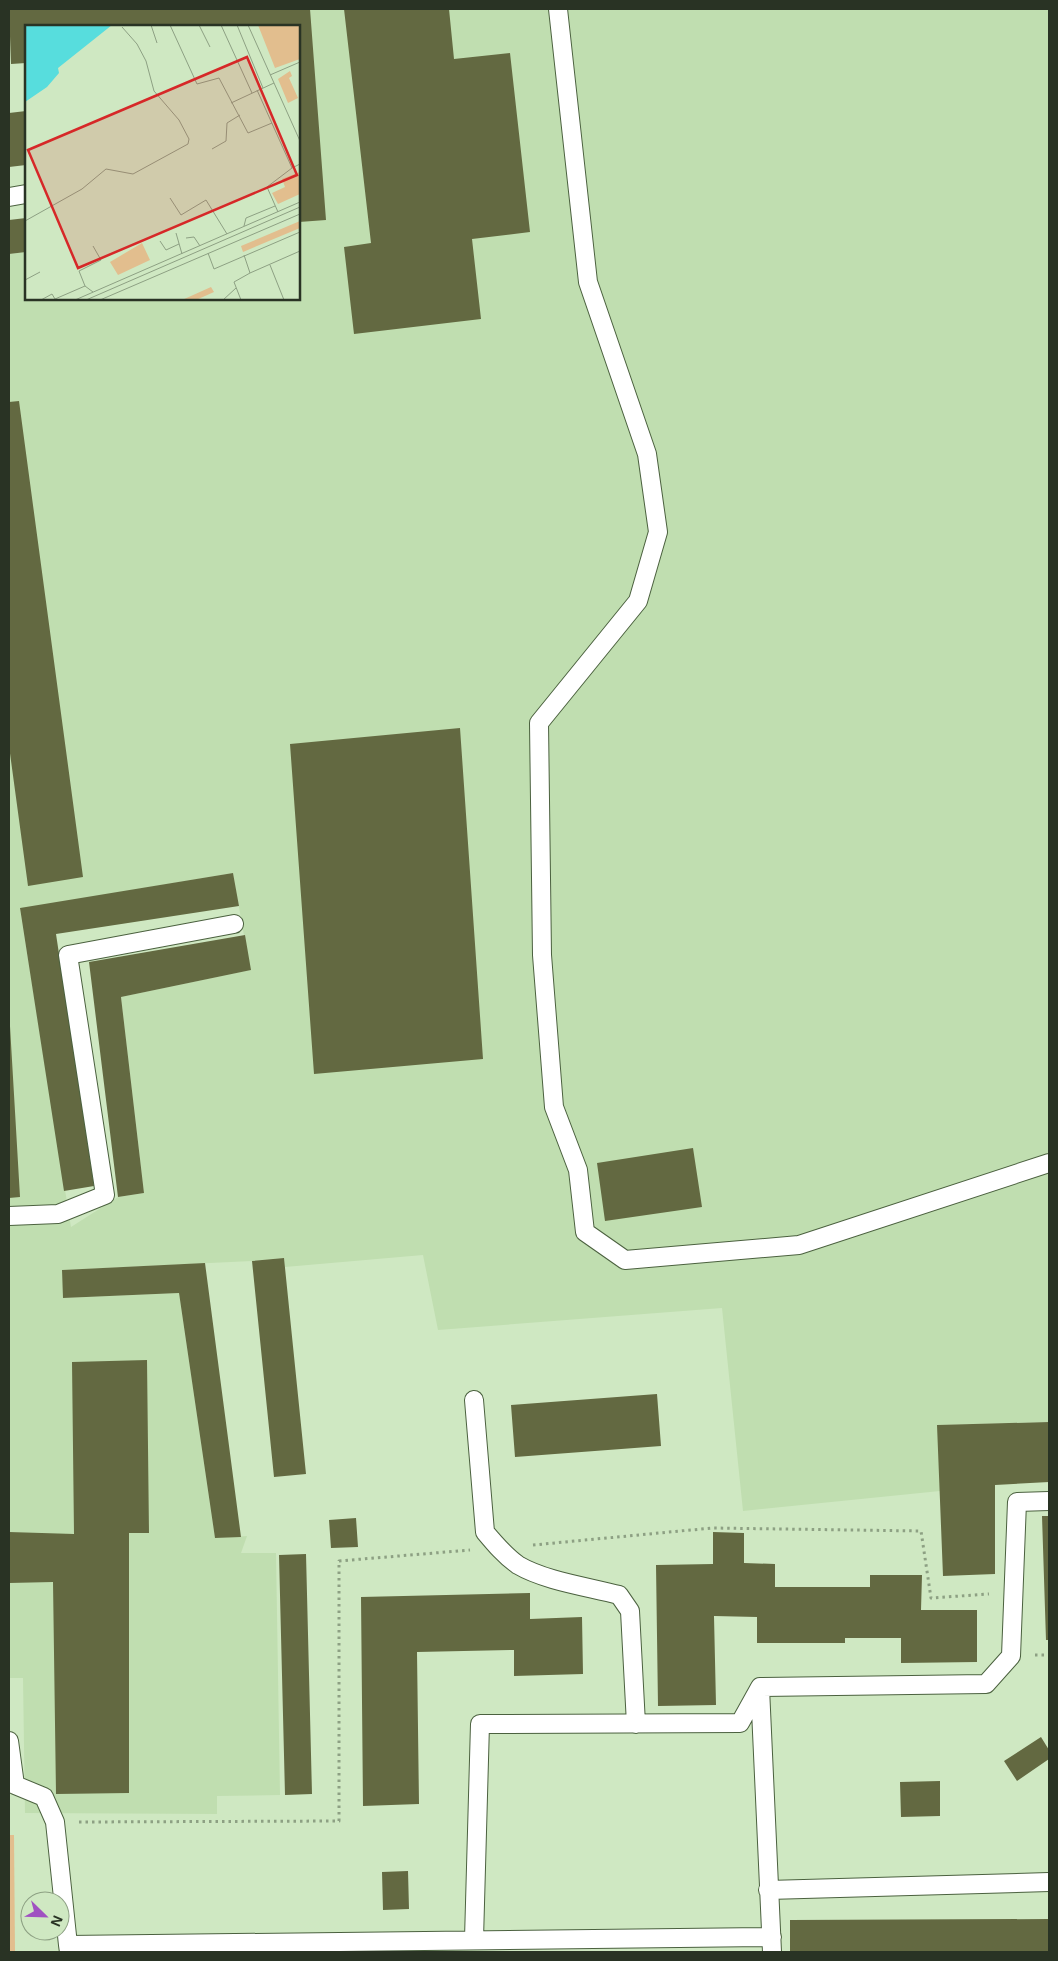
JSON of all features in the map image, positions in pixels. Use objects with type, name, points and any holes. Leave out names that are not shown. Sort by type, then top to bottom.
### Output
[{"type":"lane","points":[[558,9],[588,282],[647,454],[658,532],[638,601],[539,723],[542,955],[554,1107],[578,1170],[585,1232],[625,1260],[799,1245],[1049,1163]]},
{"type":"lane","points":[[9,197],[25,194]]},
{"type":"lane","points":[[9,1216],[58,1214],[105,1195],[68,955],[234,924]]},
{"type":"lane","points":[[474,1400],[485,1532],[498,1548],[519,1565],[541,1575],[619,1594],[630,1610],[636,1724]]},
{"type":"lane","points":[[760,1687],[986,1684],[1011,1656],[1017,1502],[1049,1501]]},
{"type":"lane","points":[[474,1939],[480,1724],[740,1723],[760,1687]]},
{"type":"lane","points":[[9,1741],[15,1785],[44,1797],[55,1822],[69,1948],[474,1939],[772,1945],[760,1687]]},
{"type":"lane","points":[[768,1890],[1049,1882]]},
{"type":"path","points":[[55,1822],[339,1821],[340,1561],[712,1528],[920,1531],[932,1598],[994,1594]]},
{"type":"path","points":[[1011,1656],[1049,1655]]},
{"type":"shaded area","points":[[150,9],[1049,9],[1049,1422],[938,1425],[940,1491],[743,1511],[722,1308],[438,1330],[423,1255],[285,1267],[284,1258],[62,1270],[64,1298],[179,1293],[215,1538],[247,1536],[241,1553],[276,1553],[280,1795],[217,1796],[217,1814],[25,1813],[23,1678],[9,1678],[9,254],[25,252],[25,300],[300,300],[300,25],[151,25]],"holes":[[[233,873],[250,970],[121,997],[144,1193],[118,1197],[71,1227],[20,909]]]},
{"type":"shaded area","points":[[9,1835],[14,1835],[15,1952],[9,1952]]},
{"type":"building","points":[[9,9],[310,9],[326,220],[300,222],[300,25],[25,25],[25,63],[11,64]]},
{"type":"building","points":[[344,9],[449,9],[454,59],[510,53],[530,232],[472,239],[481,319],[354,334],[344,247],[371,243]]},
{"type":"building","points":[[25,111],[25,165],[9,167],[9,113]]},
{"type":"building","points":[[25,218],[25,252],[9,254],[9,220]]},
{"type":"building","points":[[19,401],[83,877],[28,886],[9,746],[9,402]]},
{"type":"building","points":[[460,728],[483,1059],[314,1074],[290,744]]},
{"type":"building","points":[[233,873],[239,906],[56,934],[94,1186],[64,1191],[20,908]]},
{"type":"building","points":[[245,935],[251,970],[121,997],[144,1193],[118,1197],[89,962]]},
{"type":"building","points":[[9,1009],[20,1197],[9,1198]]},
{"type":"building","points":[[693,1148],[702,1207],[605,1221],[597,1163]]},
{"type":"building","points":[[284,1258],[306,1474],[274,1477],[252,1261]]},
{"type":"building","points":[[205,1263],[241,1537],[215,1538],[179,1293],[63,1298],[62,1270]]},
{"type":"building","points":[[147,1360],[149,1533],[129,1533],[129,1793],[56,1794],[53,1582],[9,1583],[9,1532],[74,1534],[72,1362]]},
{"type":"building","points":[[657,1394],[661,1446],[515,1457],[511,1405]]},
{"type":"building","points":[[1049,1422],[1049,1482],[995,1485],[995,1574],[943,1576],[937,1425]]},
{"type":"building","points":[[1042,1516],[1049,1516],[1049,1640],[1046,1640]]},
{"type":"building","points":[[356,1518],[358,1547],[331,1548],[329,1520]]},
{"type":"building","points":[[713,1532],[744,1533],[744,1563],[775,1564],[775,1587],[870,1587],[870,1575],[922,1575],[921,1610],[977,1610],[977,1662],[901,1663],[901,1638],[845,1638],[845,1643],[757,1643],[757,1617],[714,1616],[716,1705],[658,1706],[656,1565],[713,1564]]},
{"type":"building","points":[[306,1554],[312,1794],[285,1795],[279,1555]]},
{"type":"building","points":[[530,1593],[530,1619],[582,1617],[583,1674],[514,1676],[514,1650],[417,1652],[419,1804],[363,1806],[361,1597]]},
{"type":"building","points":[[1041,1737],[1049,1750],[1049,1759],[1017,1781],[1004,1761]]},
{"type":"building","points":[[940,1781],[940,1816],[901,1817],[900,1782]]},
{"type":"building","points":[[408,1871],[409,1909],[383,1910],[382,1872]]},
{"type":"building","points":[[1049,1919],[1049,1952],[790,1952],[790,1920]]}]
